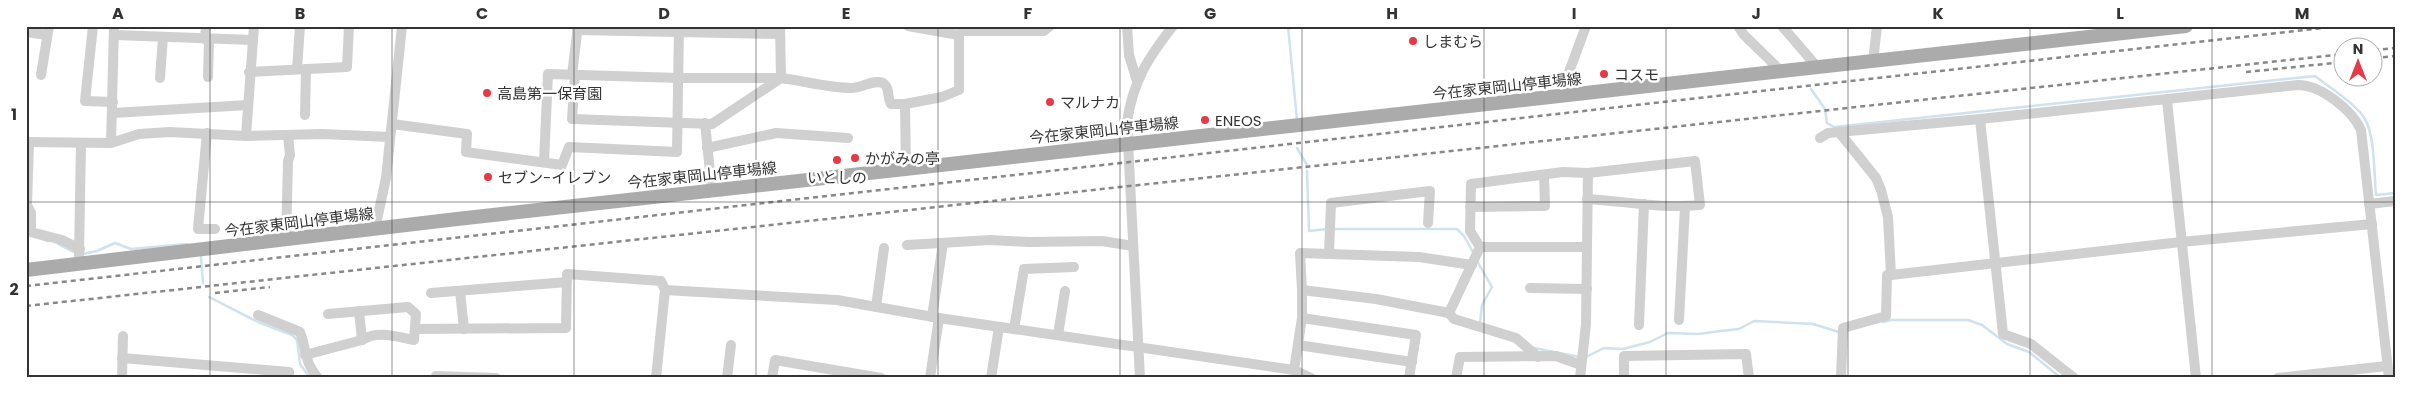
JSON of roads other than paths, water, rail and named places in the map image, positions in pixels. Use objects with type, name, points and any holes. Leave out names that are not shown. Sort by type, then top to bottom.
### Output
[{"type":"main road","name":"今在家東岡山停車場線","points":[[26,270],[79,256],[286,240],[1873,62],[2087,32],[2186,26]]},
{"type":"street","points":[[93,26],[85,101],[113,108],[248,105]]},
{"type":"street","points":[[206,26],[208,77]]},
{"type":"street","points":[[246,136],[249,72],[254,26]]},
{"type":"street","points":[[300,26],[305,115]]},
{"type":"street","points":[[249,72],[347,67],[348,26]]},
{"type":"street","points":[[375,229],[386,178],[402,26]]},
{"type":"street","points":[[908,26],[959,36]]},
{"type":"street","points":[[544,162],[548,74],[679,78],[781,78],[853,88],[876,82],[884,84],[887,88],[888,100],[891,104],[905,104],[942,97],[959,90],[959,36],[962,31],[1044,31],[1050,26]]},
{"type":"street","points":[[1127,26],[1130,61],[1137,81]]},
{"type":"street","points":[[1140,378],[1128,113],[1137,81],[1150,56],[1173,26]]},
{"type":"street","points":[[1564,96],[1568,72],[1586,26]]},
{"type":"street","points":[[1738,26],[1744,35],[1782,72]]},
{"type":"street","points":[[1782,26],[1818,68]]},
{"type":"street","points":[[1873,62],[1877,26]]},
{"type":"street","points":[[577,28],[780,30],[781,78],[712,124],[572,119],[577,28]]},
{"type":"street","points":[[392,124],[467,134],[466,152],[562,165],[570,148],[678,152],[679,29]]},
{"type":"street","points":[[26,32],[48,31],[41,75]]},
{"type":"street","points":[[112,143],[114,31],[163,37],[253,40]]},
{"type":"street","points":[[160,78],[163,37]]},
{"type":"street","points":[[1820,138],[1828,133],[2310,85],[2320,90],[2353,117],[2361,130],[2388,378]]},
{"type":"street","points":[[2167,100],[2196,378]]},
{"type":"street","points":[[905,104],[906,169]]},
{"type":"street","points":[[1980,119],[2003,334],[2031,344],[2074,378]]},
{"type":"street","points":[[705,123],[712,191]]},
{"type":"street","points":[[79,256],[62,240],[31,232],[31,213],[27,205],[28,143],[112,143],[139,134],[170,132],[246,136],[322,134],[390,137]]},
{"type":"street","points":[[1839,132],[1876,178],[1881,190],[1888,217],[1891,275]]},
{"type":"street","points":[[207,133],[198,229],[215,229]]},
{"type":"street","points":[[707,148],[776,133],[848,138]]},
{"type":"street","points":[[286,240],[288,161],[290,155],[288,135]]},
{"type":"street","points":[[79,256],[81,143]]},
{"type":"street","points":[[1449,313],[1476,257],[1470,231],[1471,184],[1563,172],[1588,174],[1696,161],[1700,205],[1671,208],[1588,200]]},
{"type":"street","points":[[1580,378],[1587,289],[1588,174]]},
{"type":"street","points":[[1470,207],[1545,206],[1544,175]]},
{"type":"street","points":[[1330,253],[1331,203],[1430,191],[1428,223]]},
{"type":"street","points":[[2369,204],[2395,201]]},
{"type":"street","points":[[1639,325],[1644,204]]},
{"type":"street","points":[[1678,320],[1684,207]]},
{"type":"street","points":[[1841,378],[1842,333],[1886,316],[1887,275],[2181,242],[2372,224]]},
{"type":"street","points":[[907,245],[990,240],[1029,242],[1076,240],[1102,241],[1133,246]]},
{"type":"street","points":[[930,378],[943,243]]},
{"type":"street","points":[[1294,370],[1302,318],[1300,253],[1476,257],[1587,247]]},
{"type":"street","points":[[876,307],[884,248]]},
{"type":"street","points":[[1014,329],[1024,269],[1074,267]]},
{"type":"street","points":[[415,329],[566,328],[567,274],[661,281],[665,290],[656,378]]},
{"type":"street","points":[[431,293],[567,282]]},
{"type":"street","points":[[1530,288],[1587,289]]},
{"type":"street","points":[[665,290],[837,300],[936,318],[1294,370],[1311,378]]},
{"type":"street","points":[[1302,290],[1376,299],[1449,313],[1454,319],[1465,320],[1478,328],[1516,338],[1538,357]]},
{"type":"street","points":[[460,291],[464,329]]},
{"type":"street","points":[[1058,335],[1064,291]]},
{"type":"street","points":[[305,355],[362,340],[370,335],[384,334],[414,340],[416,314],[408,307],[328,314]]},
{"type":"street","points":[[359,311],[362,340]]},
{"type":"street","points":[[258,315],[300,332],[305,355],[311,370],[318,378]]},
{"type":"street","points":[[1302,318],[1416,335],[1410,378]]},
{"type":"street","points":[[991,378],[1000,327]]},
{"type":"street","points":[[122,378],[123,336]]},
{"type":"street","points":[[727,378],[731,345]]},
{"type":"street","points":[[1298,345],[1412,362]]},
{"type":"street","points":[[1624,378],[1624,356],[1746,354],[1749,378]]},
{"type":"street","points":[[1456,378],[1460,357],[1556,356],[1582,359]]},
{"type":"street","points":[[122,358],[289,372],[289,378]]},
{"type":"street","points":[[772,378],[775,360],[881,378]]},
{"type":"street","points":[[2278,378],[2387,366]]},
{"type":"street","points":[[436,376],[496,378]]},
{"type":"waterway","points":[[1288,26],[1297,120]]},
{"type":"waterway","points":[[1811,89],[1825,109],[1827,123],[1834,127],[2315,76],[2361,113],[2371,135],[2376,195],[2395,193]]},
{"type":"waterway","points":[[1297,148],[1307,165]]},
{"type":"waterway","points":[[1307,171],[1309,231],[1327,229]]},
{"type":"waterway","points":[[1333,229],[1457,229],[1464,236],[1474,254]]},
{"type":"waterway","points":[[26,234],[48,241]]},
{"type":"waterway","points":[[83,254],[97,251],[115,243],[131,249],[187,244]]},
{"type":"waterway","points":[[58,244],[77,254]]},
{"type":"waterway","points":[[201,257],[203,283]]},
{"type":"waterway","points":[[1477,261],[1492,287],[1482,305],[1480,323]]},
{"type":"waterway","points":[[209,297],[258,322],[292,335],[297,340],[300,364],[310,378]]},
{"type":"waterway","points":[[1883,322],[1891,320],[1968,320],[1982,325],[2007,344],[2029,352],[2061,378]]},
{"type":"waterway","points":[[1586,357],[1604,348],[1623,349],[1650,342],[1668,333],[1698,334],[1739,329],[1754,321],[1813,324],[1839,332]]},
{"type":"waterway","points":[[1534,348],[1580,357]]},
{"type":"railway","points":[[26,286],[2340,26]]},
{"type":"railway","points":[[2384,49],[2395,48]]},
{"type":"railway","points":[[26,306],[2334,55]]},
{"type":"railway","points":[[2384,57],[2395,56]]},
{"type":"railway","points":[[2246,72],[2334,63]]},
{"type":"railway","points":[[215,293],[270,287]]},
{"type":"place","name":"しまむら","points":[[1413,41]]},
{"type":"place","name":"コスモ","points":[[1604,74]]},
{"type":"place","name":"高島第一保育園","points":[[487,93]]},
{"type":"place","name":"マルナカ","points":[[1050,102]]},
{"type":"place","name":"ENEOS","points":[[1205,120]]},
{"type":"place","name":"かがみの亭","points":[[855,158]]},
{"type":"place","name":"いとしの","points":[[837,160]]},
{"type":"place","name":"セブン-イレブン","points":[[488,177]]}]
